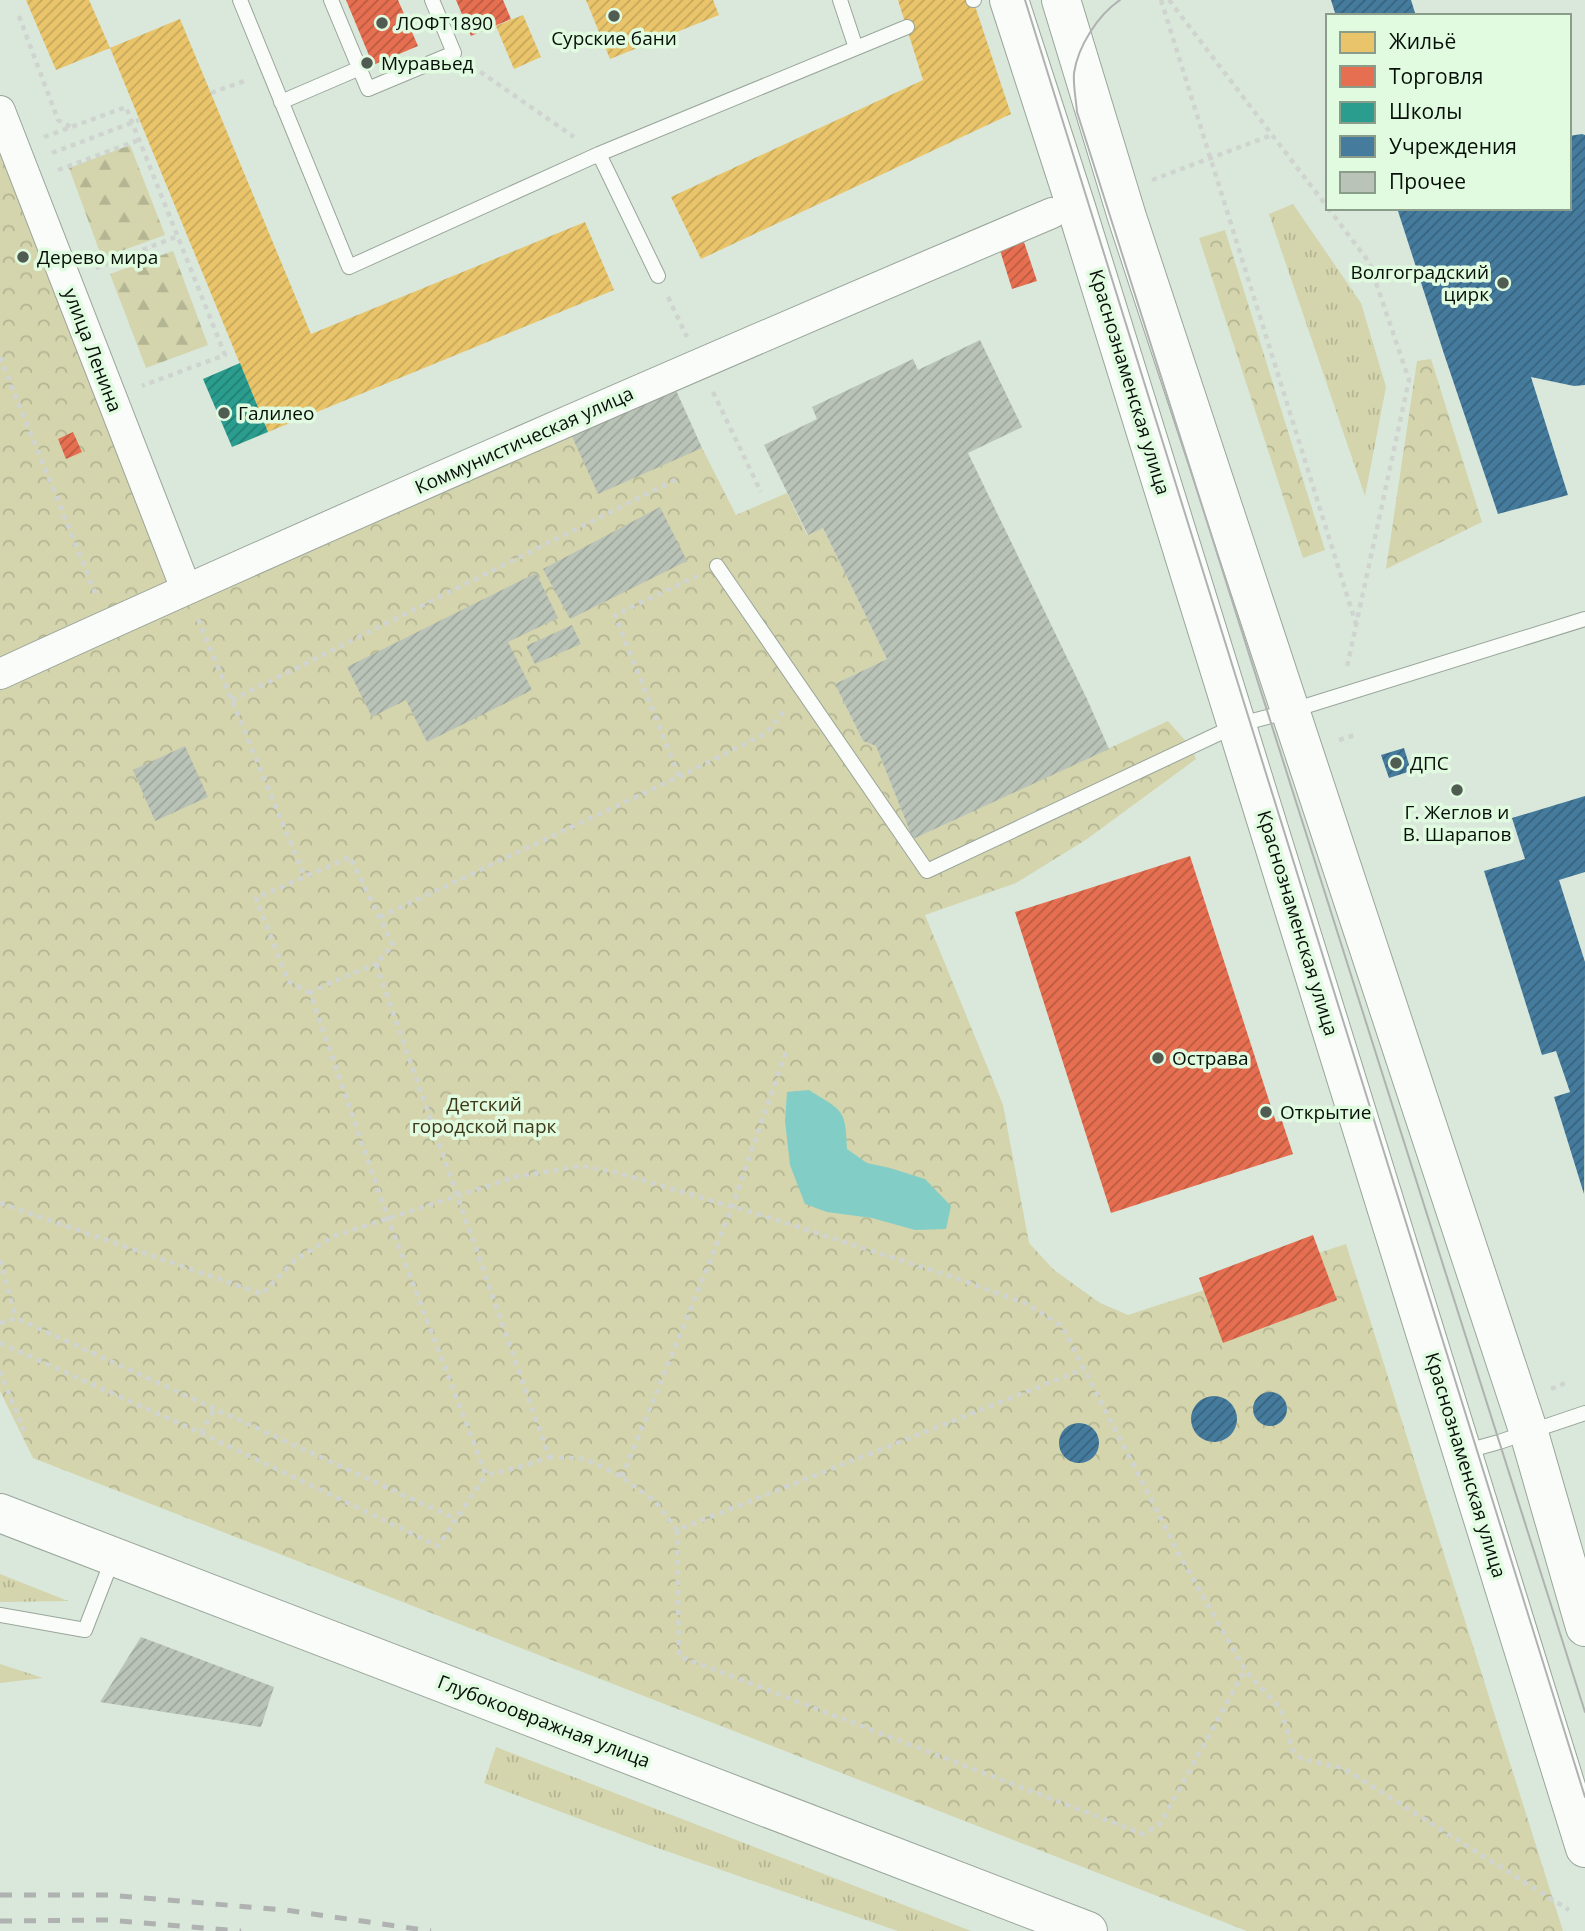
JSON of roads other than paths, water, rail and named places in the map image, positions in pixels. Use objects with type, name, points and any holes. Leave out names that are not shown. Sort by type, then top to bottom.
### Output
[{"type":"main road","name":"Краснознаменская улица","points":[[1009,0],[1076,207],[1585,1848]]},
{"type":"main road","points":[[1061,0],[1127,217],[1529,1433],[1585,1627]]},
{"type":"main road","name":"Глубокоовражная улица","points":[[0,1513],[1087,1931]]},
{"type":"street","name":"улица Ленина","points":[[0,111],[186,589]]},
{"type":"street","name":"Коммунистическая улица","points":[[0,674],[699,363],[1052,213]]},
{"type":"lane","points":[[240,0],[349,267],[599,154],[907,27]]},
{"type":"lane","points":[[331,0],[368,89],[454,54],[432,0]]},
{"type":"lane","points":[[840,0],[856,48]]},
{"type":"lane","points":[[281,102],[360,68]]},
{"type":"lane","points":[[599,154],[658,276]]},
{"type":"lane","points":[[717,566],[927,871],[1237,725],[1585,619]]},
{"type":"lane","points":[[1461,1453],[1585,1413]]},
{"type":"lane","points":[[0,1615],[85,1630],[114,1556]]},
{"type":"water","points":[[809,1090],[840,1112],[845,1125],[847,1149],[867,1163],[925,1179],[951,1206],[946,1229],[915,1230],[872,1218],[827,1212],[805,1204],[790,1165],[785,1121],[787,1092]]},
{"type":"tram line","points":[[1025,0],[1585,1797]]},
{"type":"tram line","points":[[1120,0],[1097,23],[1080,52],[1074,73],[1077,112],[1585,1712]]},
{"type":"railway","points":[[0,1895],[108,1895],[285,1910],[431,1931]]},
{"type":"railway","points":[[0,1921],[108,1920],[241,1931]]},
{"type":"place","name":"Сурские бани","points":[[614,16]]},
{"type":"place","name":"ЛОФТ1890","points":[[382,23]]},
{"type":"place","name":"Муравьед","points":[[367,63]]},
{"type":"place","name":"Дерево мира","points":[[23,257]]},
{"type":"place","name":"Волгоградский цирк","points":[[1503,283]]},
{"type":"place","name":"Галилео","points":[[224,413]]},
{"type":"place","name":"ДПС","points":[[1396,763]]},
{"type":"place","name":"Г. Жеглов и В. Шарапов","points":[[1457,790]]},
{"type":"place","name":"Острава","points":[[1158,1058]]},
{"type":"place","name":"Открытие","points":[[1266,1112]]},
{"type":"park label","name":"Детский городской парк","points":[[484,1115]]}]
